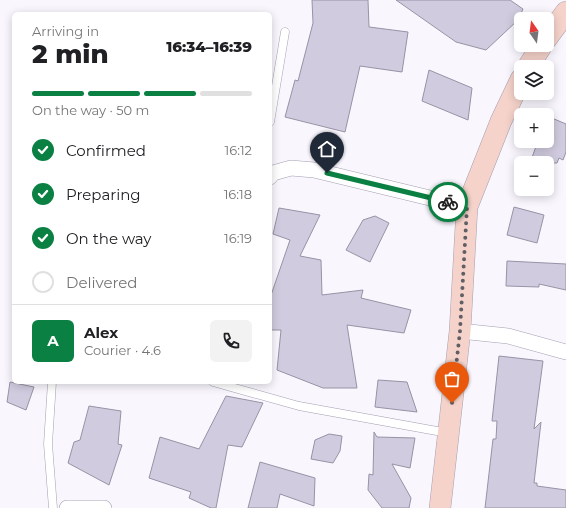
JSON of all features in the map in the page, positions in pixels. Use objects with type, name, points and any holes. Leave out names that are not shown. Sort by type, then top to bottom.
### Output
[{"type":"street","points":[[554,28],[566,12]]},
{"type":"street","points":[[440,508],[460,331],[467,207],[501,121],[514,94]]},
{"type":"street","points":[[272,171],[291,168],[314,170],[467,207]]},
{"type":"street","points":[[460,331],[508,336],[566,352]]},
{"type":"street","points":[[68,508],[104,508]]},
{"type":"lane","points":[[272,110],[285,32]]},
{"type":"lane","points":[[52,384],[48,444],[53,508]]},
{"type":"lane","points":[[220,384],[299,406],[448,433]]},
{"type":"building","points":[[312,0],[368,0],[369,27],[408,32],[402,72],[360,66],[345,132],[285,117],[295,80],[298,81],[313,23]]},
{"type":"building","points":[[396,0],[510,0],[523,9],[522,12],[514,12],[514,24],[486,50],[456,42]]},
{"type":"building","points":[[429,70],[472,88],[468,120],[422,101]]},
{"type":"building","points":[[554,119],[566,124],[566,152],[563,160],[559,158],[557,163],[554,163],[554,156],[533,156],[535,148],[554,148]]},
{"type":"building","points":[[514,207],[544,215],[537,243],[507,235]]},
{"type":"building","points":[[279,208],[320,215],[300,256],[321,260],[322,295],[363,290],[361,298],[411,310],[404,333],[347,325],[357,388],[323,388],[277,370],[281,330],[272,330],[272,292],[290,240],[273,234]]},
{"type":"building","points":[[375,216],[389,223],[370,262],[346,250],[363,220]]},
{"type":"building","points":[[507,261],[566,264],[566,290],[539,284],[539,287],[506,286]]},
{"type":"building","points":[[499,356],[543,361],[534,429],[541,422],[534,483],[537,483],[537,486],[566,490],[566,508],[485,508],[493,439],[496,439],[497,421],[492,421]]},
{"type":"building","points":[[378,380],[407,382],[417,412],[375,407]]},
{"type":"building","points":[[10,382],[12,384],[34,387],[26,410],[7,402]]},
{"type":"building","points":[[226,396],[263,403],[242,447],[228,445],[216,508],[211,508],[189,498],[191,492],[149,478],[160,437],[199,449]]},
{"type":"building","points":[[89,406],[121,411],[118,444],[122,445],[109,485],[68,463],[74,442],[80,440]]},
{"type":"building","points":[[374,432],[377,437],[415,438],[410,468],[392,464],[411,498],[409,508],[382,508],[368,490],[369,474],[373,475]]},
{"type":"building","points":[[329,434],[342,436],[340,451],[333,463],[311,459],[315,440]]},
{"type":"building","points":[[260,462],[315,478],[314,506],[280,494],[277,508],[248,508]]},
{"type":"way so far","points":[[448,202],[467,207],[460,331],[452,403]]},
{"type":"route","points":[[327,173],[448,202]]}]
